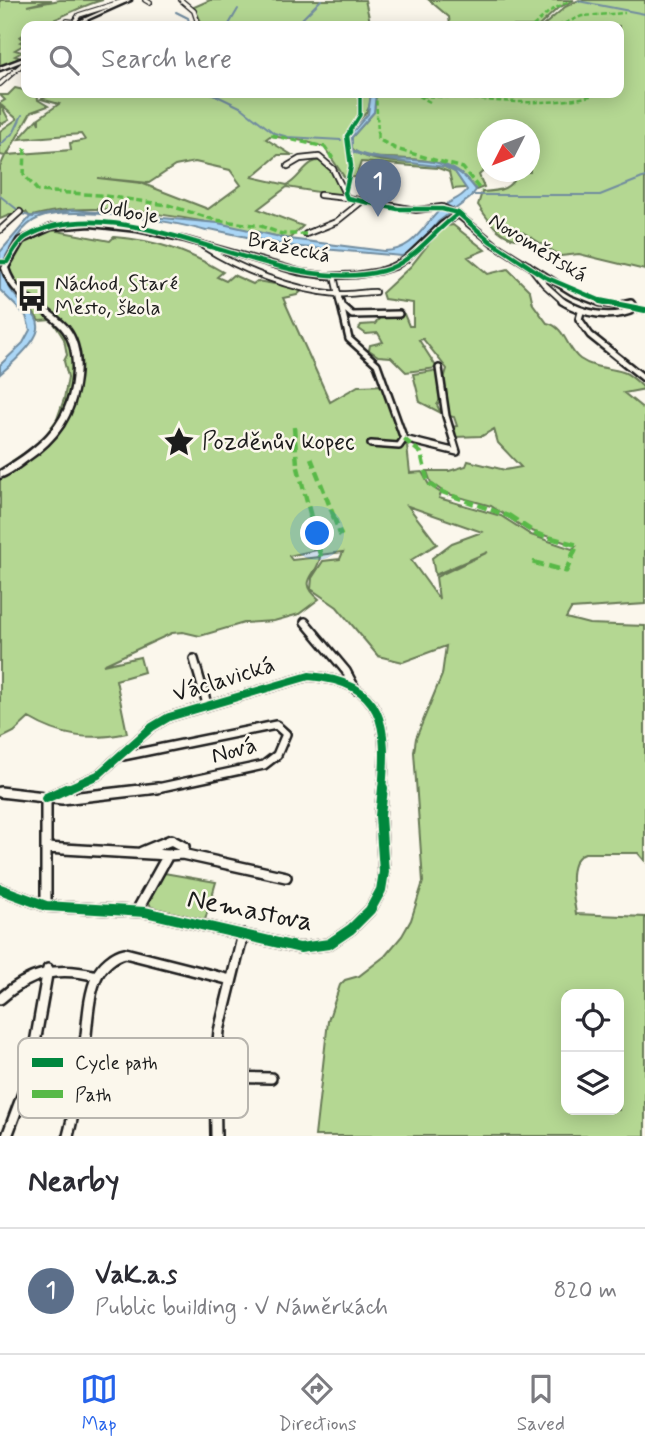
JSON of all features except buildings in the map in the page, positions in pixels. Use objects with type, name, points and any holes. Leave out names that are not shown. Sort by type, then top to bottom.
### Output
[{"type":"street","points":[[79,21],[128,0]]},
{"type":"street","points":[[75,21],[79,16],[128,0]]},
{"type":"street","points":[[145,0],[150,3]]},
{"type":"street","points":[[181,0],[194,10],[197,21]]},
{"type":"street","points":[[0,69],[21,61]]},
{"type":"street","points":[[0,84],[21,64]]},
{"type":"street","points":[[288,166],[303,156],[330,161],[341,179],[347,198]]},
{"type":"street","points":[[320,195],[416,210],[442,207],[456,213]]},
{"type":"street","points":[[306,234],[336,222],[361,202]]},
{"type":"street","points":[[0,230],[20,212]]},
{"type":"street","name":"Novoměstská","points":[[456,213],[475,231],[573,293],[617,306],[645,310]]},
{"type":"street","name":"Bražecká","points":[[217,249],[300,272],[334,276],[376,273],[409,261],[439,226],[456,213]]},
{"type":"street","name":"Odboje","points":[[3,262],[26,237],[69,222],[114,225],[217,249]]},
{"type":"street","name":"Odboje","points":[[203,246],[226,260],[289,283],[340,295],[375,292]]},
{"type":"street","points":[[0,475],[35,453],[67,417],[75,396],[76,363],[70,336],[64,327],[14,289],[6,275],[3,262]]},
{"type":"street","points":[[528,265],[556,298],[581,312],[623,313],[635,309]]},
{"type":"street","points":[[334,276],[349,339],[363,355],[377,365],[404,439]]},
{"type":"street","points":[[343,307],[352,315],[399,314]]},
{"type":"street","points":[[581,312],[579,319],[590,335],[645,379]]},
{"type":"street","points":[[404,439],[457,452],[446,416],[439,368]]},
{"type":"street","points":[[371,444],[399,446],[404,439]]},
{"type":"street","name":"Václavická","points":[[305,622],[312,635],[341,663],[356,690]]},
{"type":"street","name":"Václavická","points":[[194,659],[207,704]]},
{"type":"street","name":"Václavická","points":[[46,798],[98,775],[162,720],[207,704],[309,676],[333,678],[364,694],[383,720],[386,752],[381,800]]},
{"type":"street","name":"Nová","points":[[46,798],[146,791],[264,765],[277,755],[286,734],[283,728],[276,725],[121,756]]},
{"type":"street","points":[[0,792],[46,798],[46,906]]},
{"type":"street","name":"Nemastova","points":[[0,889],[46,906],[137,911],[300,948],[314,948],[328,944],[351,929],[370,909],[381,890],[384,872],[381,800]]},
{"type":"street","points":[[142,852],[172,840],[182,843],[182,854]]},
{"type":"street","points":[[46,848],[182,854],[286,877]]},
{"type":"street","points":[[137,911],[168,855]]},
{"type":"street","points":[[218,1038],[243,934]]},
{"type":"street","points":[[85,1038],[91,996],[97,976],[112,958],[125,953],[231,980]]},
{"type":"street","points":[[0,999],[29,977],[48,969],[75,969],[97,976]]},
{"type":"street","points":[[36,1038],[48,969]]},
{"type":"street","points":[[248,1078],[271,1078]]},
{"type":"street","points":[[7,1136],[18,1106]]},
{"type":"street","points":[[68,1136],[73,1118]]},
{"type":"street","points":[[216,1118],[216,1136]]},
{"type":"green space","points":[[0,0],[52,0],[27,6],[60,0],[103,0],[50,21],[21,21],[21,46],[15,50],[21,53],[15,56],[21,58],[0,65]]},
{"type":"green space","points":[[210,0],[365,0],[370,21],[201,21],[194,7]]},
{"type":"green space","points":[[429,0],[574,0],[558,8],[544,21],[449,21],[449,17]]},
{"type":"green space","points":[[579,0],[645,0],[645,270],[579,254],[561,256],[524,233],[526,239],[510,237],[492,224],[478,205],[482,192],[505,188],[512,182],[540,182],[540,119],[477,119],[477,182],[482,182],[484,187],[476,190],[462,175],[445,166],[427,161],[374,157],[361,154],[352,148],[352,137],[374,112],[375,98],[624,98],[624,21],[549,21],[565,7]]},
{"type":"green space","points":[[15,88],[21,89],[21,98],[38,98],[48,106],[31,112],[7,155],[71,150],[70,143],[85,140],[81,134],[19,139],[37,119],[39,124],[39,118],[59,104],[41,99],[44,98],[370,98],[368,110],[352,131],[347,147],[368,158],[445,167],[455,172],[466,188],[453,189],[449,172],[438,168],[361,162],[356,177],[345,178],[324,147],[270,136],[266,139],[292,155],[278,155],[252,177],[287,185],[310,164],[327,162],[343,193],[342,196],[287,187],[258,209],[303,226],[289,239],[194,220],[123,210],[58,211],[30,217],[26,212],[17,212],[0,219],[0,167],[5,156],[0,155],[0,131],[17,119],[1,105],[9,120],[0,125],[0,103],[5,100],[0,95],[8,95]],"holes":[[[195,162],[230,170],[241,185],[208,209],[141,183],[98,178],[149,183],[175,166]]]},
{"type":"green space","points":[[453,225],[485,250],[468,257],[488,274],[508,269],[530,291],[533,304],[547,323],[562,333],[580,359],[626,373],[645,389],[624,393],[645,410],[645,604],[571,609],[566,618],[589,624],[645,626],[645,861],[638,853],[585,853],[574,864],[572,889],[576,914],[645,917],[645,1136],[315,1136],[328,1021],[340,985],[345,980],[359,976],[385,956],[402,936],[411,920],[423,882],[414,752],[416,738],[442,675],[446,646],[403,662],[378,656],[337,607],[311,589],[312,578],[323,561],[340,559],[343,552],[320,555],[317,550],[289,556],[292,560],[320,557],[309,582],[312,593],[319,599],[299,614],[274,621],[244,623],[200,636],[183,632],[172,633],[103,665],[140,657],[144,672],[116,680],[127,733],[101,737],[76,736],[29,718],[14,732],[0,739],[0,474],[12,466],[12,461],[40,443],[57,419],[68,377],[64,361],[67,355],[64,339],[52,320],[39,321],[14,284],[10,265],[16,239],[58,228],[57,231],[110,241],[114,237],[144,241],[197,258],[223,272],[217,277],[226,281],[233,275],[253,284],[257,281],[304,289],[297,295],[283,298],[330,402],[358,386],[386,385],[403,442],[407,446],[410,473],[422,472],[429,485],[441,493],[439,498],[501,516],[531,535],[572,549],[576,546],[526,529],[491,506],[445,493],[431,483],[427,471],[449,471],[466,466],[468,461],[505,470],[521,467],[498,443],[494,429],[482,436],[455,437],[452,427],[457,426],[454,417],[449,416],[444,379],[447,369],[423,339],[419,340],[437,368],[406,372],[391,357],[378,356],[369,350],[370,345],[383,342],[378,333],[366,334],[359,329],[361,325],[375,324],[382,315],[404,314],[409,326],[413,326],[413,303],[384,299],[382,293],[411,266],[442,227]],"holes":[[[408,506],[482,532],[452,543],[432,558],[435,575],[488,552],[436,577],[439,599],[411,560],[437,544]]]},
{"type":"green space","points":[[433,371],[439,374],[440,400],[437,405],[441,413],[420,402],[413,374]]},
{"type":"green space","points":[[164,873],[216,882],[205,920],[151,907],[148,900]]},
{"type":"water","points":[[370,98],[375,98],[374,112],[352,137],[352,150],[368,156],[434,162],[449,167],[463,176],[476,190],[470,198],[438,222],[419,248],[402,256],[289,246],[210,229],[206,231],[122,216],[74,213],[39,218],[21,231],[2,264],[7,283],[34,316],[38,325],[35,336],[24,352],[0,374],[0,365],[23,343],[30,330],[26,316],[0,290],[0,252],[30,217],[73,210],[218,223],[289,239],[384,251],[404,246],[418,235],[444,206],[467,190],[455,172],[445,167],[371,158],[349,151],[348,137],[368,114]]},
{"type":"waterway","points":[[300,21],[321,0]]},
{"type":"waterway","points":[[578,1],[645,14]]},
{"type":"waterway","points":[[231,21],[238,9]]},
{"type":"waterway","points":[[176,12],[189,21]]},
{"type":"waterway","points":[[221,98],[242,108],[274,133],[288,137],[341,140]]},
{"type":"waterway","points":[[0,145],[14,132],[22,115]]},
{"type":"waterway","points":[[472,195],[600,195],[645,177]]},
{"type":"waterway","points":[[0,196],[18,210]]},
{"type":"waterway","points":[[22,214],[34,217]]},
{"type":"marked path","points":[[539,21],[550,11],[571,0]]},
{"type":"marked path","points":[[569,21],[582,16],[625,13]]},
{"type":"marked path","points":[[376,98],[378,139],[396,149],[463,168],[481,191]]},
{"type":"marked path","points":[[423,98],[430,102]]},
{"type":"marked path","points":[[469,98],[508,104],[523,100],[571,101],[582,98]]},
{"type":"marked path","points":[[271,135],[325,147],[332,157],[329,161]]},
{"type":"marked path","points":[[25,148],[24,175],[38,191],[99,195],[168,205],[215,220],[261,226],[282,234],[306,234]]},
{"type":"marked path","points":[[294,427],[297,464],[322,561]]},
{"type":"marked path","points":[[404,439],[421,453],[428,483],[442,492],[506,514],[536,534],[577,545],[566,571],[532,562]]},
{"type":"marked path","points":[[311,458],[341,536]]},
{"type":"cycle path","points":[[360,98],[360,115],[347,136],[351,166],[345,193],[347,198],[398,209],[442,209],[458,213],[509,255],[563,287],[601,301],[645,310]]},
{"type":"cycle path","points":[[0,262],[7,262],[26,237],[61,224],[102,223],[147,231],[293,269],[338,275],[379,272],[403,262],[458,214]]},
{"type":"cycle path","points":[[0,889],[46,906],[145,912],[300,948],[329,944],[351,929],[370,910],[381,890],[384,872],[380,816],[386,752],[383,720],[364,694],[333,678],[309,676],[284,681],[169,717],[152,727],[98,775],[46,798]]},
{"type":"place","name":"VaK.a.s","points":[[378,217]]},
{"type":"place","name":"Náchod, Staré Město, škola","points":[[32,296]]},
{"type":"place","name":"Pozděnův kopec","points":[[179,442]]}]
